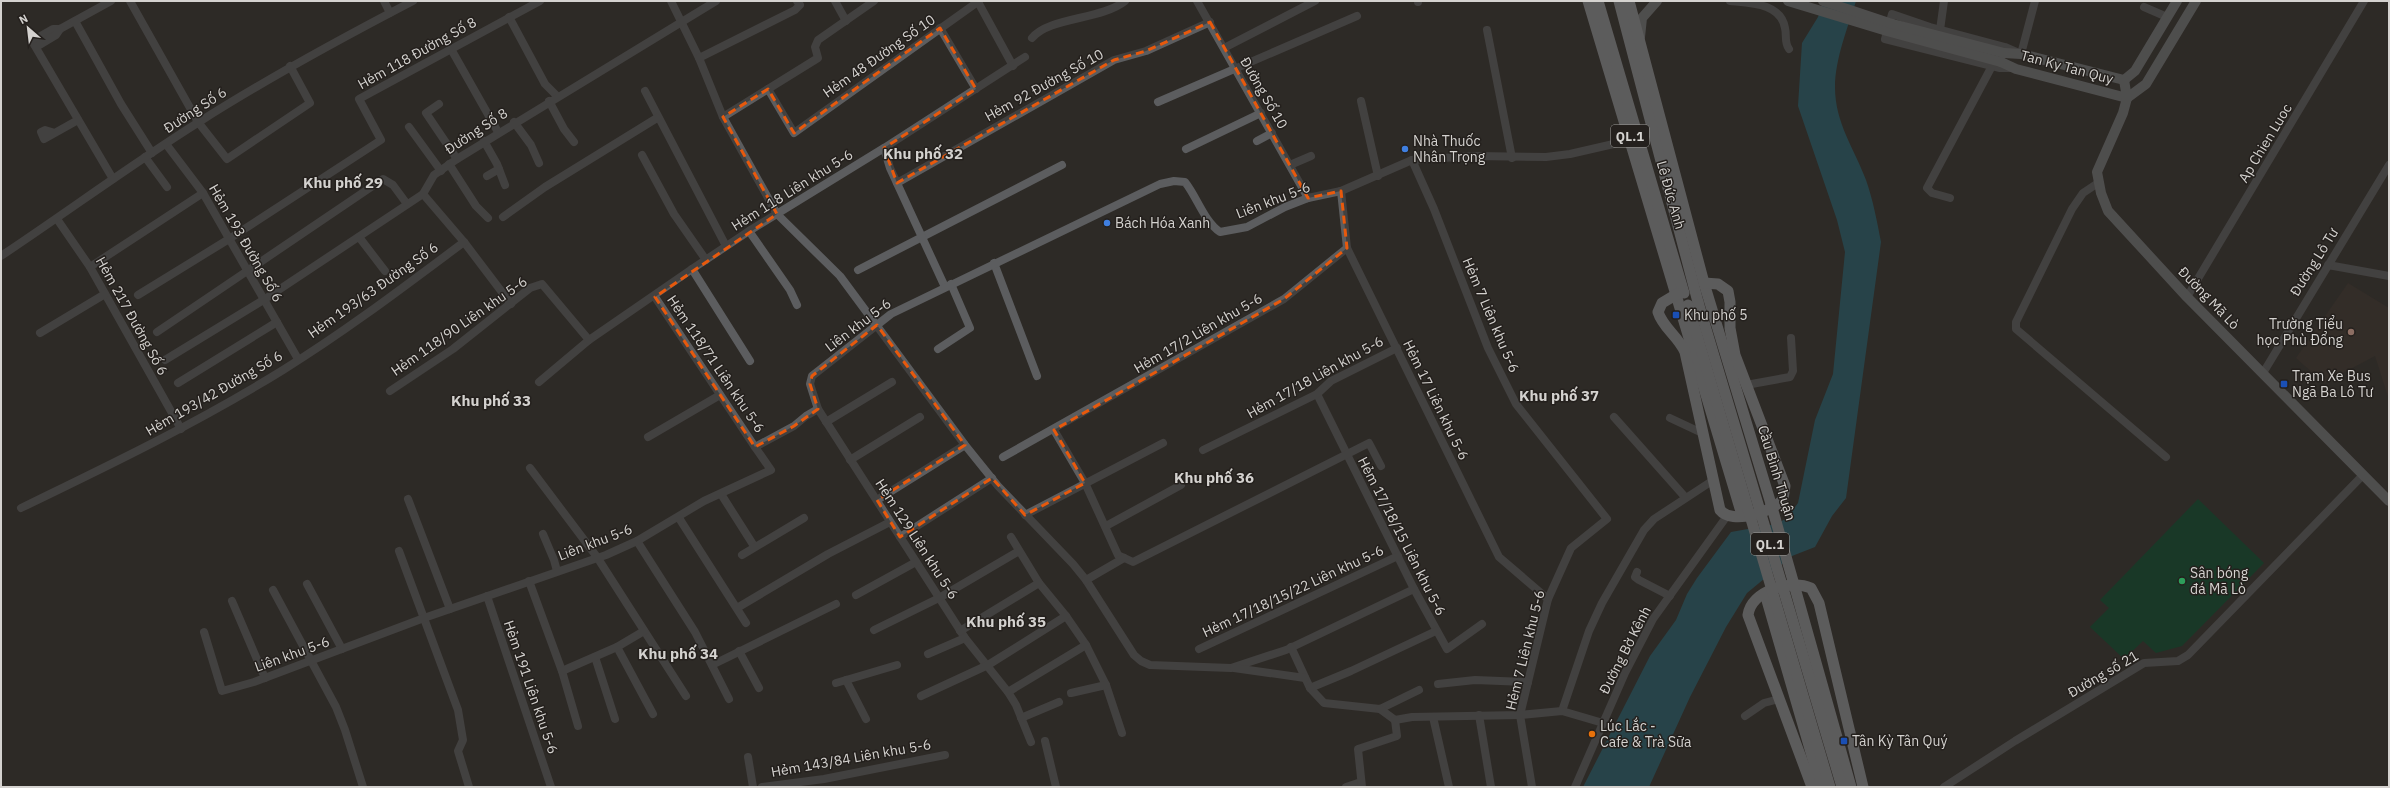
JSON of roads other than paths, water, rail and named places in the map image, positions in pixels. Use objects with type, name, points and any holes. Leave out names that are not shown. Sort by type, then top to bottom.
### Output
[{"type":"highway","name":"Lê Đức Anh","points":[[1588,1],[1693,304]]},
{"type":"highway","name":"Lê Đức Anh","points":[[1598,1],[1677,294]]},
{"type":"highway","name":"Lê Đức Anh","points":[[1619,1],[1638,50],[1704,283]]},
{"type":"highway","name":"Lê Đức Anh","points":[[1629,1],[1638,50],[1693,304]]},
{"type":"highway","points":[[1677,294],[1662,303],[1658,312],[1662,323],[1679,340],[1685,352],[1712,481],[1720,510],[1727,516],[1739,517],[1771,509],[1780,503],[1785,494],[1784,480],[1746,385],[1732,340],[1728,291],[1718,284],[1704,283]]},
{"type":"highway","name":"Cầu Bình Thuận","points":[[1704,283],[1795,588],[1851,787]]},
{"type":"highway","name":"QL.1","points":[[1677,294],[1821,787]]},
{"type":"highway","name":"Cầu Bình Thuận","points":[[1693,304],[1842,787]]},
{"type":"highway","name":"QL.1","points":[[1693,304],[1830,787]]},
{"type":"highway","points":[[1812,787],[1765,657],[1750,622],[1749,608],[1760,595],[1786,586],[1806,586],[1814,592],[1819,602],[1863,787]]},
{"type":"main road","points":[[1638,50],[1642,18],[1657,1]]},
{"type":"main road","points":[[1788,1],[1887,32],[1999,60]]},
{"type":"main road","points":[[1824,1],[1999,60]]},
{"type":"main road","points":[[2127,98],[2146,84],[2196,1]]},
{"type":"main road","points":[[2124,80],[2135,71],[2167,17],[2174,2]]},
{"type":"main road","name":"Tan Ky Tan Quy","points":[[1999,60],[2021,54],[2124,80]]},
{"type":"main road","name":"Tan Ky Tan Quy","points":[[1999,60],[2016,69],[2127,98]]},
{"type":"main road","name":"Đường Mã Lò","points":[[2124,80],[2127,98],[2119,122],[2097,172],[2098,183],[2108,211],[2187,297],[2389,501]]},
{"type":"street","points":[[111,1],[60,29],[56,35],[36,47],[112,178]]},
{"type":"street","points":[[130,1],[198,122],[227,159],[310,103],[290,66]]},
{"type":"street","points":[[384,1],[390,13]]},
{"type":"street","name":"Đường Số 6","points":[[1,256],[112,178],[198,122],[290,66],[413,1]]},
{"type":"street","name":"Hẻm 118 Đường Số 8","points":[[230,239],[381,140],[359,99],[540,1]]},
{"type":"street","points":[[671,1],[699,58],[723,117],[777,214],[832,267],[877,325],[965,445],[1025,515],[1073,564],[1086,580],[1134,655],[1141,661],[1150,665],[1231,668],[1304,678]]},
{"type":"street","name":"Đường Số 8","points":[[165,360],[265,300],[423,194],[434,176],[457,158],[514,122],[716,1]]},
{"type":"street","points":[[699,58],[795,10],[800,5],[798,1]]},
{"type":"street","points":[[835,1],[846,20]]},
{"type":"street","points":[[723,117],[818,58],[815,47],[818,40],[874,1]]},
{"type":"street","points":[[978,1],[1013,66]]},
{"type":"street","name":"Hẻm 48 Đường Số 10","points":[[768,89],[794,133],[978,1]]},
{"type":"street","points":[[1032,38],[1046,28],[1115,9],[1125,1]]},
{"type":"street","name":"Đường Số 10","points":[[1197,1],[1308,198]]},
{"type":"street","points":[[1224,48],[1315,1]]},
{"type":"street","points":[[1730,1],[1759,4],[1773,10],[1784,22],[1785,42],[1789,49]]},
{"type":"street","points":[[1940,30],[1944,1]]},
{"type":"street","points":[[1950,198],[1932,192],[1928,188],[1999,60],[1908,45],[1885,39],[1892,14],[1940,30],[2006,47],[2021,54],[2035,1]]},
{"type":"street","name":"Ap Chien Luoc","points":[[2187,297],[2364,1]]},
{"type":"street","points":[[2144,7],[2167,17]]},
{"type":"street","points":[[1158,102],[1357,16]]},
{"type":"street","points":[[509,17],[546,84],[557,96]]},
{"type":"street","points":[[75,21],[167,187]]},
{"type":"street","name":"Hẻm 92 Đường Số 10","points":[[897,183],[1114,60],[1146,52],[1210,22]]},
{"type":"street","points":[[940,28],[976,89]]},
{"type":"street","points":[[1487,30],[1512,158]]},
{"type":"street","points":[[451,49],[498,132]]},
{"type":"street","name":"Hẻm 118 Liên khu 5-6","points":[[539,382],[589,340],[655,297],[726,246],[884,148],[1025,57]]},
{"type":"street","points":[[645,91],[657,118],[726,246]]},
{"type":"street","points":[[549,101],[564,129],[574,142]]},
{"type":"street","points":[[1361,102],[1378,176]]},
{"type":"street","points":[[439,104],[426,113],[457,158]]},
{"type":"street","points":[[1186,149],[1261,113]]},
{"type":"street","points":[[503,217],[545,187],[657,118]]},
{"type":"street","points":[[54,133],[78,120]]},
{"type":"street","points":[[514,122],[531,145],[539,163]]},
{"type":"street","points":[[409,127],[441,171]]},
{"type":"street","points":[[1257,141],[1272,133]]},
{"type":"street","name":"Liên khu 5-6","points":[[818,409],[810,384],[812,376],[891,314],[948,285],[1160,184],[1174,181],[1185,182],[1194,193],[1213,227],[1220,232],[1247,227],[1285,207],[1308,198],[1341,191],[1412,160],[1474,156],[1512,158],[1570,154],[1635,139]]},
{"type":"street","points":[[484,141],[499,169],[505,185]]},
{"type":"street","name":"Hẻm 193 Đường Số 6","points":[[166,144],[203,193],[298,359]]},
{"type":"street","points":[[884,148],[897,183],[921,236],[970,328],[938,349]]},
{"type":"street","points":[[642,155],[674,214],[706,260]]},
{"type":"street","points":[[1290,165],[1311,156]]},
{"type":"street","name":"Hẻm 7 Liên khu 5-6","points":[[1412,160],[1434,209],[1488,348],[1516,404],[1608,519],[1571,548],[1548,599],[1520,715],[1532,787]]},
{"type":"street","points":[[449,164],[476,206],[488,218]]},
{"type":"street","points":[[858,270],[921,236],[1062,165]]},
{"type":"street","name":"Đường Lô Tư","points":[[2263,373],[2389,165]]},
{"type":"street","points":[[487,176],[499,169]]},
{"type":"street","points":[[157,332],[247,270],[383,180],[393,185],[407,204]]},
{"type":"street","points":[[2098,183],[2083,193],[2072,209],[2016,322],[2016,329],[2166,457]]},
{"type":"street","name":"Hẻm 17 Liên khu 5-6","points":[[1341,191],[1347,248],[1499,557],[1548,599]]},
{"type":"street","points":[[90,267],[203,193]]},
{"type":"street","points":[[423,194],[464,242],[511,304]]},
{"type":"street","name":"Hẻm 217 Đường Số 6","points":[[57,218],[90,267],[181,429]]},
{"type":"street","points":[[749,231],[790,290],[797,305]]},
{"type":"street","points":[[359,236],[385,271]]},
{"type":"street","points":[[138,295],[230,239]]},
{"type":"street","name":"Hẻm 193/63 Đường Số 6","points":[[298,359],[388,298],[464,242]]},
{"type":"street","name":"Hẻm 17/2 Liên khu 5-6","points":[[1003,457],[1054,430],[1284,299],[1347,248]]},
{"type":"street","points":[[994,263],[1037,376]]},
{"type":"street","points":[[2328,265],[2389,276]]},
{"type":"street","points":[[692,270],[750,361]]},
{"type":"street","name":"Hẻm 118/90 Liên khu 5-6","points":[[390,391],[453,349],[530,288],[542,284],[589,340]]},
{"type":"street","points":[[40,333],[105,294]]},
{"type":"street","name":"Hẻm 118/71 Liên khu 5-6","points":[[655,297],[755,447]]},
{"type":"street","points":[[178,383],[277,322]]},
{"type":"street","points":[[1746,385],[1790,378],[1793,371],[1791,338]]},
{"type":"street","name":"Hẻm 17/18 Liên khu 5-6","points":[[1203,450],[1317,394],[1331,381],[1397,348]]},
{"type":"street","name":"Hẻm 193/42 Đường Số 6","points":[[20,508],[181,429],[298,359]]},
{"type":"street","points":[[826,422],[892,382]]},
{"type":"street","name":"Hẻm 17/18/15 Liên khu 5-6","points":[[1317,394],[1345,453],[1414,589],[1447,649],[1482,624]]},
{"type":"street","points":[[648,436],[720,395]]},
{"type":"street","points":[[755,447],[794,426],[806,416],[818,409]]},
{"type":"street","name":"Hẻm 129 Liên khu 5-6","points":[[818,409],[960,631],[1008,692],[1031,742]]},
{"type":"street","points":[[850,460],[920,417]]},
{"type":"street","points":[[1614,417],[1685,497]]},
{"type":"street","points":[[1670,418],[1702,433]]},
{"type":"street","points":[[1054,430],[1085,483],[1106,526],[1118,556],[1133,562],[1345,453],[1369,443],[1381,466]]},
{"type":"street","points":[[1025,515],[1163,443]]},
{"type":"street","points":[[877,500],[965,445]]},
{"type":"street","name":"Liên khu 5-6","points":[[204,632],[222,691],[265,678],[424,618],[606,555],[637,541],[720,494],[772,470],[755,447]]},
{"type":"street","points":[[530,468],[597,557],[686,696]]},
{"type":"street","name":"Đường số 21","points":[[1944,787],[2014,741],[2144,663],[2178,661],[2188,656],[2363,475]]},
{"type":"street","points":[[900,537],[992,478]]},
{"type":"street","points":[[1562,711],[1589,631],[1644,530],[1654,519],[1685,497],[1712,481]]},
{"type":"street","points":[[1106,526],[1181,485]]},
{"type":"street","points":[[720,494],[754,546]]},
{"type":"street","points":[[408,499],[450,609]]},
{"type":"street","name":"Đường Bờ Kênh","points":[[1576,787],[1625,673],[1653,619],[1727,516]]},
{"type":"street","points":[[679,518],[746,624]]},
{"type":"street","points":[[742,555],[754,546],[804,518]]},
{"type":"street","points":[[737,608],[828,554],[890,522]]},
{"type":"street","points":[[543,534],[557,571]]},
{"type":"street","points":[[1011,536],[1039,583],[1066,616],[1086,645],[1106,685],[1122,733]]},
{"type":"street","points":[[637,541],[695,632],[729,699]]},
{"type":"street","points":[[874,630],[939,598],[1019,550]]},
{"type":"street","points":[[399,551],[458,710],[463,740],[458,751],[469,787]]},
{"type":"street","name":"Hẻm 17/18/15/22 Liên khu 5-6","points":[[1199,649],[1398,556]]},
{"type":"street","points":[[1086,580],[1124,558]]},
{"type":"street","points":[[856,595],[916,562]]},
{"type":"street","points":[[1637,572],[1635,577],[1639,580],[1670,596]]},
{"type":"street","points":[[529,581],[562,671],[578,726]]},
{"type":"street","points":[[960,631],[1039,583]]},
{"type":"street","points":[[307,584],[342,649]]},
{"type":"street","points":[[1231,668],[1291,647],[1414,589]]},
{"type":"street","points":[[273,590],[343,724],[363,787]]},
{"type":"street","name":"Hẻm 191 Liên khu 5-6","points":[[487,596],[552,787]]},
{"type":"street","points":[[232,600],[265,678]]},
{"type":"street","points":[[712,665],[836,604]]},
{"type":"street","points":[[921,696],[988,665],[1066,616]]},
{"type":"street","points":[[562,671],[617,646],[644,631]]},
{"type":"street","points":[[1310,688],[1351,671],[1436,631]]},
{"type":"street","points":[[928,654],[965,638]]},
{"type":"street","points":[[1008,692],[1086,645]]},
{"type":"street","points":[[617,646],[653,714]]},
{"type":"street","points":[[1291,647],[1304,678],[1310,688],[1324,704],[1380,709],[1419,690]]},
{"type":"street","points":[[739,651],[759,688]]},
{"type":"street","points":[[595,656],[615,719]]},
{"type":"street","points":[[836,683],[898,665]]},
{"type":"street","points":[[846,680],[866,719]]},
{"type":"street","points":[[1438,684],[1475,680],[1528,682]]},
{"type":"street","points":[[1071,693],[1106,685]]},
{"type":"street","points":[[1745,716],[1764,703],[1779,699]]},
{"type":"street","points":[[1021,718],[1059,702]]},
{"type":"street","points":[[1380,709],[1395,720],[1479,715],[1520,715],[1562,711],[1603,723]]},
{"type":"street","points":[[1479,715],[1491,787]]},
{"type":"street","points":[[1433,717],[1448,787]]},
{"type":"street","points":[[1346,787],[1361,785],[1358,749],[1397,736],[1395,720]]},
{"type":"street","points":[[1044,741],[1056,787]]},
{"type":"street","name":"Hẻm 143/84 Liên khu 5-6","points":[[762,787],[824,778],[945,755]]},
{"type":"street","points":[[748,756],[754,787]]},
{"type":"water","points":[[1824,1],[1856,1],[1842,43],[1837,65],[1835,87],[1836,100],[1838,112],[1846,135],[1866,180],[1875,211],[1881,242],[1846,498],[1832,516],[1815,547],[1792,556],[1747,593],[1726,627],[1690,697],[1649,787],[1583,787],[1650,656],[1676,620],[1687,594],[1697,578],[1731,532],[1776,524],[1787,518],[1798,503],[1815,420],[1833,374],[1845,252],[1837,220],[1798,106],[1802,43],[1818,17]]},
{"type":"place","name":"Nhà Thuốc Nhân Trọng","points":[[1405,149]]},
{"type":"place","name":"Bách Hóa Xanh","points":[[1107,223]]},
{"type":"place","name":"Khu phố 5","points":[[1676,315]]},
{"type":"place","name":"Trường Tiểu học Phù Đổng","points":[[2351,332]]},
{"type":"place","name":"Trạm Xe Bus Ngã Ba Lô Tư","points":[[2284,384]]},
{"type":"place","name":"Sân bóng đá Mã Lò","points":[[2182,581]]},
{"type":"place","name":"Lúc Lắc - Cafe & Trà Sữa","points":[[1592,734]]},
{"type":"place","name":"Tân Kỳ Tân Quý","points":[[1844,741]]},
{"type":"district","name":"Khu phố 32","points":[[923,154]]},
{"type":"district","name":"Khu phố 29","points":[[343,183]]},
{"type":"district","name":"Khu phố 37","points":[[1559,396]]},
{"type":"district","name":"Khu phố 33","points":[[491,401]]},
{"type":"district","name":"Khu phố 36","points":[[1214,478]]},
{"type":"district","name":"Khu phố 35","points":[[1006,622]]},
{"type":"district","name":"Khu phố 34","points":[[678,654]]}]
